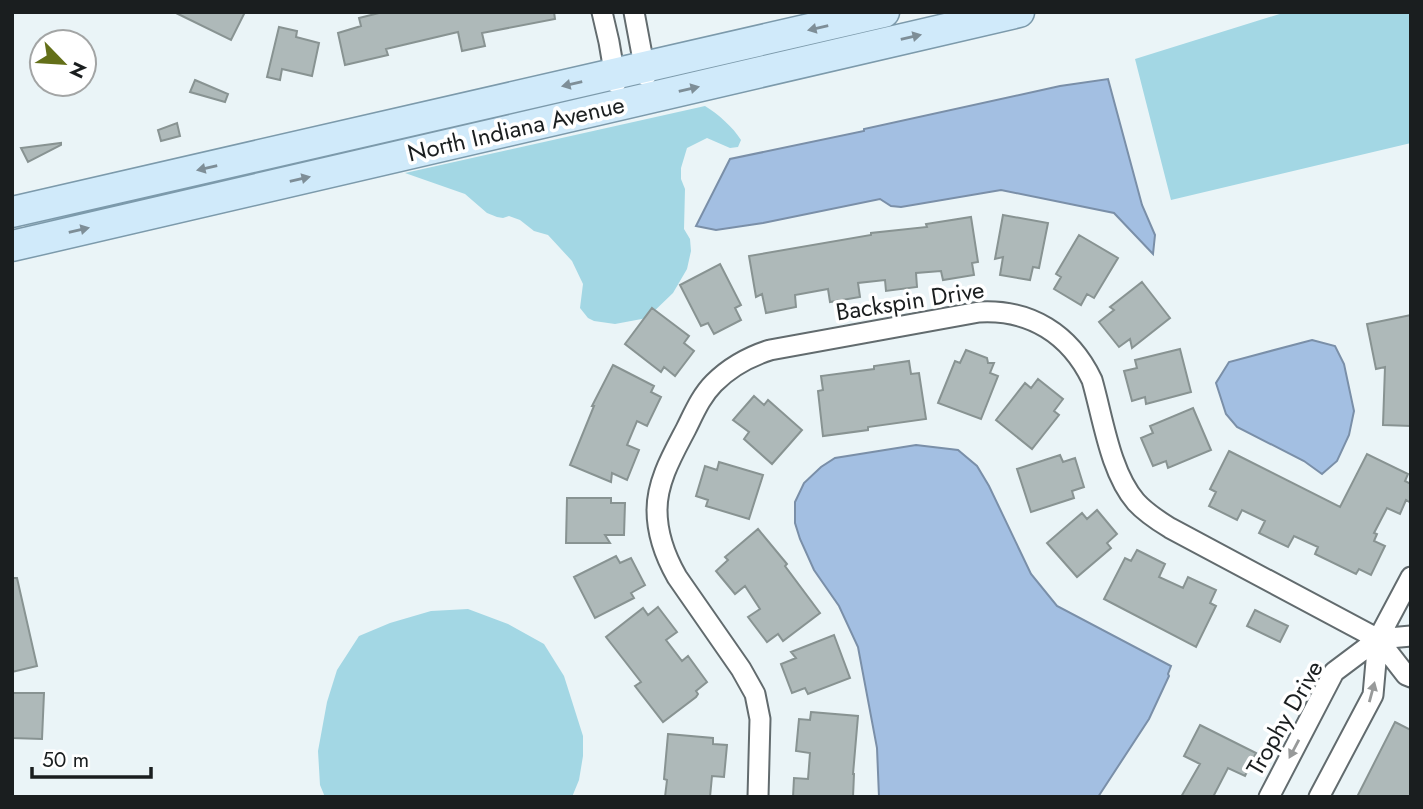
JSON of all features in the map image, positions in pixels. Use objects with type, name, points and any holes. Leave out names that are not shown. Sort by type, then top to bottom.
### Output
[{"type":"main road","name":"North Indiana Avenue","points":[[12,212],[884,12]]},
{"type":"main road","name":"North Indiana Avenue","points":[[12,246],[1019,12]]},
{"type":"street","points":[[602,12],[620,105]]},
{"type":"street","points":[[634,12],[651,98]]},
{"type":"street","name":"Backspin Drive","points":[[758,797],[759,707],[741,669],[669,564],[660,539],[657,509],[667,467],[705,394],[724,373],[755,355],[770,350],[979,312],[1008,313],[1045,326],[1070,346],[1086,369],[1119,475],[1130,495],[1144,510],[1170,528],[1378,639],[1411,677]]},
{"type":"street","name":"Trophy Drive","points":[[1320,797],[1373,695],[1378,639],[1411,577]]},
{"type":"street","points":[[1378,639],[1411,636]]},
{"type":"street","name":"Trophy Drive","points":[[1269,797],[1334,673],[1378,639]]},
{"type":"shaded area","points":[[1286,12],[1411,12],[1411,143],[1171,200],[1135,59]]},
{"type":"shaded area","points":[[1108,79],[1142,205],[1155,235],[1153,254],[1114,213],[1001,190],[901,207],[891,206],[880,199],[716,230],[696,226],[730,159],[1060,86]]},
{"type":"shaded area","points":[[705,106],[725,121],[741,140],[738,147],[730,148],[707,138],[687,148],[681,179],[685,189],[684,229],[690,239],[691,251],[687,269],[673,293],[647,318],[615,324],[588,318],[580,308],[583,284],[572,261],[548,235],[534,231],[520,220],[509,216],[503,218],[487,213],[465,194],[405,173]]},
{"type":"shaded area","points":[[1312,340],[1335,346],[1344,364],[1354,411],[1349,435],[1337,461],[1322,474],[1304,461],[1237,427],[1226,414],[1216,383],[1229,362]]},
{"type":"shaded area","points":[[916,445],[958,450],[977,466],[1031,574],[1057,606],[1171,666],[1149,719],[1098,797],[879,797],[877,748],[858,647],[839,606],[814,570],[800,539],[795,523],[795,502],[804,483],[835,458]]},
{"type":"shaded area","points":[[468,609],[508,624],[544,644],[564,676],[583,736],[579,780],[572,797],[325,797],[320,785],[318,751],[327,702],[337,670],[359,636],[390,623],[431,611]]},
{"type":"building","points":[[174,12],[245,12],[231,40]]},
{"type":"building","points":[[383,12],[554,12],[555,19],[482,33],[485,46],[462,51],[458,32],[386,49],[388,55],[345,65],[338,33],[361,26],[359,18]]},
{"type":"building","points":[[279,27],[297,31],[296,37],[319,43],[312,76],[282,69],[280,80],[267,77]]},
{"type":"building","points":[[195,80],[228,94],[225,102],[190,92]]},
{"type":"building","points":[[177,123],[180,136],[161,141],[158,130]]},
{"type":"building","points":[[61,143],[28,162],[21,148]]},
{"type":"building","points":[[1003,215],[1048,223],[1039,268],[1033,267],[1030,280],[1000,275],[1003,257],[995,259]]},
{"type":"building","points":[[971,217],[978,262],[972,263],[974,275],[943,280],[941,271],[916,273],[917,287],[886,291],[885,280],[858,283],[860,297],[830,302],[828,289],[795,295],[796,307],[766,313],[762,294],[756,297],[749,256],[871,233],[927,227],[926,224]]},
{"type":"building","points":[[1079,235],[1118,258],[1094,298],[1087,294],[1081,305],[1054,289],[1061,277],[1056,274]]},
{"type":"building","points":[[720,264],[741,305],[735,308],[741,320],[714,334],[708,323],[701,326],[680,285]]},
{"type":"building","points":[[1142,282],[1170,318],[1132,348],[1130,339],[1119,347],[1099,322],[1114,310],[1110,307]]},
{"type":"building","points":[[652,308],[689,336],[684,343],[694,351],[675,376],[664,367],[661,372],[625,344]]},
{"type":"building","points":[[1411,315],[1411,426],[1383,425],[1385,367],[1376,369],[1367,324]]},
{"type":"building","points":[[1180,349],[1191,392],[1146,404],[1145,397],[1132,401],[1124,371],[1137,368],[1135,360]]},
{"type":"building","points":[[966,350],[987,358],[988,363],[994,363],[990,373],[998,376],[981,419],[938,403],[955,361],[960,363]]},
{"type":"building","points":[[909,361],[911,374],[919,373],[926,419],[823,436],[818,391],[823,390],[821,376]]},
{"type":"building","points":[[613,365],[654,386],[651,392],[661,397],[647,426],[637,421],[627,445],[639,450],[627,480],[612,473],[611,482],[570,465],[592,406]]},
{"type":"building","points":[[1038,379],[1063,399],[1054,411],[1059,415],[1032,449],[996,420],[1025,383],[1031,388]]},
{"type":"building","points":[[754,396],[764,405],[768,400],[802,430],[772,464],[744,439],[749,432],[733,420]]},
{"type":"building","points":[[1193,408],[1211,450],[1168,468],[1166,461],[1153,466],[1141,438],[1153,433],[1150,426]]},
{"type":"building","points":[[1229,451],[1340,507],[1367,454],[1408,474],[1405,481],[1411,484],[1411,503],[1406,500],[1400,514],[1387,508],[1374,533],[1377,534],[1374,541],[1385,546],[1371,575],[1359,569],[1356,574],[1315,554],[1318,547],[1294,536],[1288,547],[1259,533],[1265,521],[1242,510],[1237,520],[1209,506],[1216,492],[1210,489]]},
{"type":"building","points":[[1060,455],[1063,462],[1075,458],[1084,487],[1072,491],[1074,498],[1031,512],[1017,469]]},
{"type":"building","points":[[719,462],[763,475],[749,519],[706,506],[708,500],[696,496],[705,466],[717,470]]},
{"type":"building","points":[[567,498],[611,498],[611,503],[625,503],[624,535],[605,535],[610,543],[566,543]]},
{"type":"building","points":[[1097,510],[1117,534],[1107,543],[1111,548],[1077,577],[1047,543],[1082,513],[1087,519]]},
{"type":"building","points":[[758,529],[787,564],[785,566],[820,613],[783,641],[778,634],[767,642],[748,617],[760,609],[745,586],[735,594],[716,571],[728,560],[725,557]]},
{"type":"building","points":[[1137,550],[1165,564],[1159,577],[1183,588],[1188,577],[1216,590],[1210,603],[1216,606],[1196,647],[1104,599],[1125,558],[1131,561]]},
{"type":"building","points":[[616,556],[620,563],[631,558],[645,585],[631,593],[634,598],[595,618],[574,577]]},
{"type":"building","points":[[12,578],[17,578],[37,666],[12,672]]},
{"type":"building","points":[[658,607],[677,632],[666,640],[682,661],[688,656],[707,682],[696,691],[696,697],[663,722],[635,686],[641,682],[606,637],[643,608],[648,615]]},
{"type":"building","points":[[1255,610],[1288,626],[1280,642],[1247,626]]},
{"type":"building","points":[[834,635],[850,678],[808,694],[805,688],[792,693],[781,664],[796,658],[791,652]]},
{"type":"building","points":[[12,693],[44,693],[42,739],[12,738]]},
{"type":"building","points":[[811,712],[858,716],[853,797],[793,797],[794,778],[808,779],[810,753],[796,751],[799,719],[810,720]]},
{"type":"building","points":[[1395,722],[1411,730],[1411,797],[1357,797]]},
{"type":"building","points":[[1200,725],[1256,753],[1245,776],[1228,768],[1213,797],[1181,797],[1200,764],[1184,756]]},
{"type":"building","points":[[668,734],[713,738],[713,744],[727,745],[724,777],[712,776],[710,797],[665,797]]}]
